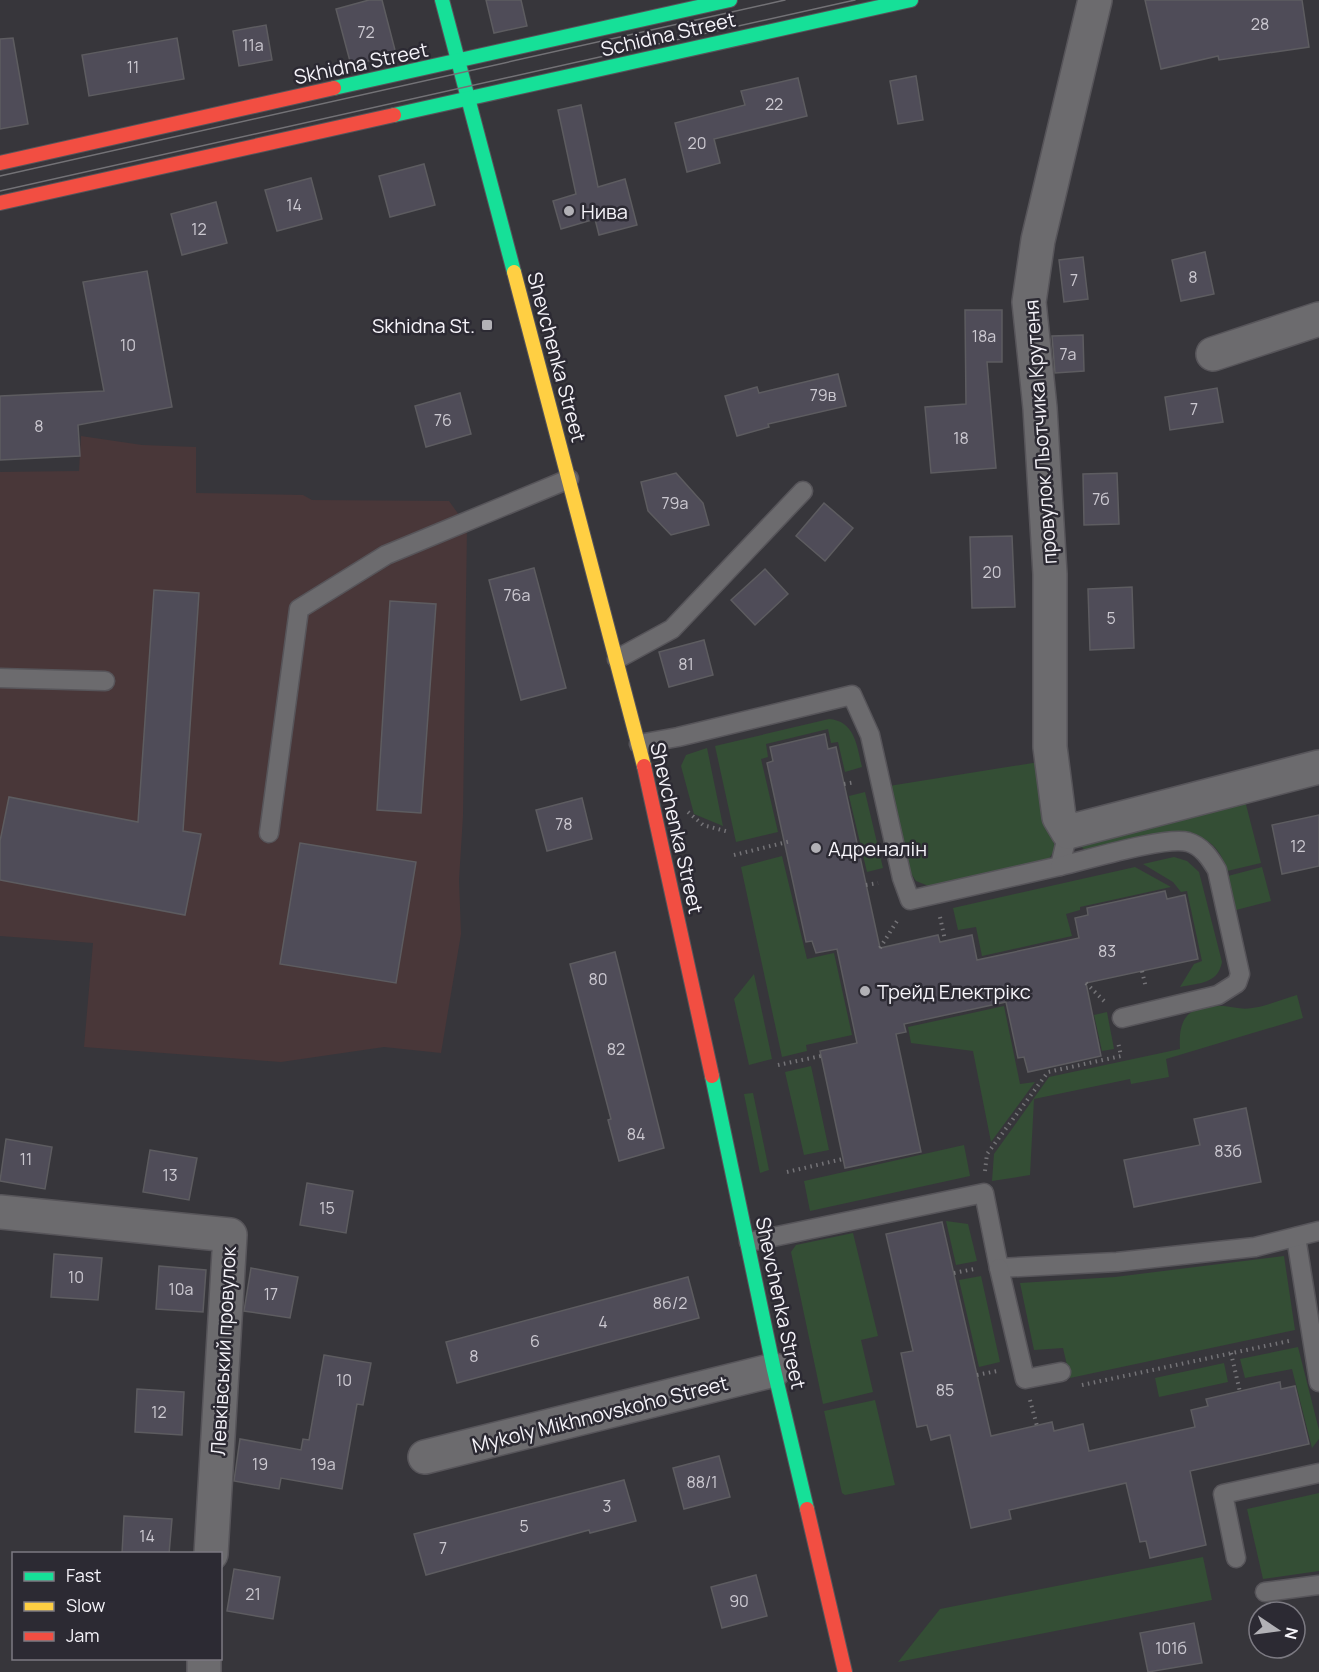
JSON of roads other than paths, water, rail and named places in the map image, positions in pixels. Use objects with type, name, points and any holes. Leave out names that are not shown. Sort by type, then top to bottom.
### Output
[{"type":"street","name":"Shevchenka Street","points":[[442,0],[639,744],[749,1242],[774,1370],[844,1672]]},
{"type":"street","name":"Skhidna Street","points":[[0,163],[730,0]]},
{"type":"street","name":"Schidna Street","points":[[469,98],[911,0]]},
{"type":"street","name":"провулок Льотчика Крутеня","points":[[1068,832],[1059,817],[1050,747],[1050,574],[1040,408],[1029,302],[1038,240],[1095,0]]},
{"type":"street","points":[[0,203],[469,98]]},
{"type":"street","points":[[1213,354],[1319,319]]},
{"type":"street","points":[[1068,832],[1319,767]]},
{"type":"street","name":"Левківський провулок","points":[[0,1212],[230,1234],[211,1552]]},
{"type":"street","name":"Mykoly Mikhnovskoho Street","points":[[425,1457],[774,1370]]},
{"type":"lane","points":[[269,833],[299,609],[386,555],[569,479]]},
{"type":"lane","points":[[617,659],[672,629],[803,491]]},
{"type":"lane","points":[[0,678],[105,681]]},
{"type":"lane","points":[[639,744],[678,737],[852,695],[870,735],[902,878],[910,900],[1176,841],[1198,847],[1209,856],[1217,870],[1240,974],[1237,983],[1218,995],[1122,1018]]},
{"type":"lane","points":[[1060,866],[1068,832]]},
{"type":"lane","points":[[749,1242],[984,1193],[1024,1380],[1061,1372]]},
{"type":"lane","points":[[999,1268],[1140,1260],[1255,1247],[1319,1231]]},
{"type":"lane","points":[[1296,1237],[1319,1382]]},
{"type":"lane","points":[[1236,1558],[1223,1494],[1319,1473]]},
{"type":"lane","points":[[1265,1592],[1319,1585]]},
{"type":"tram line","points":[[0,176],[785,0]]},
{"type":"tram line","points":[[0,191],[855,0]]},
{"type":"place","name":"Нива","points":[[569,211]]},
{"type":"place","name":"Skhidna St.","points":[[487,325]]},
{"type":"place","name":"Адреналін","points":[[816,848]]},
{"type":"place","name":"Трейд Електрікс","points":[[865,991]]}]
